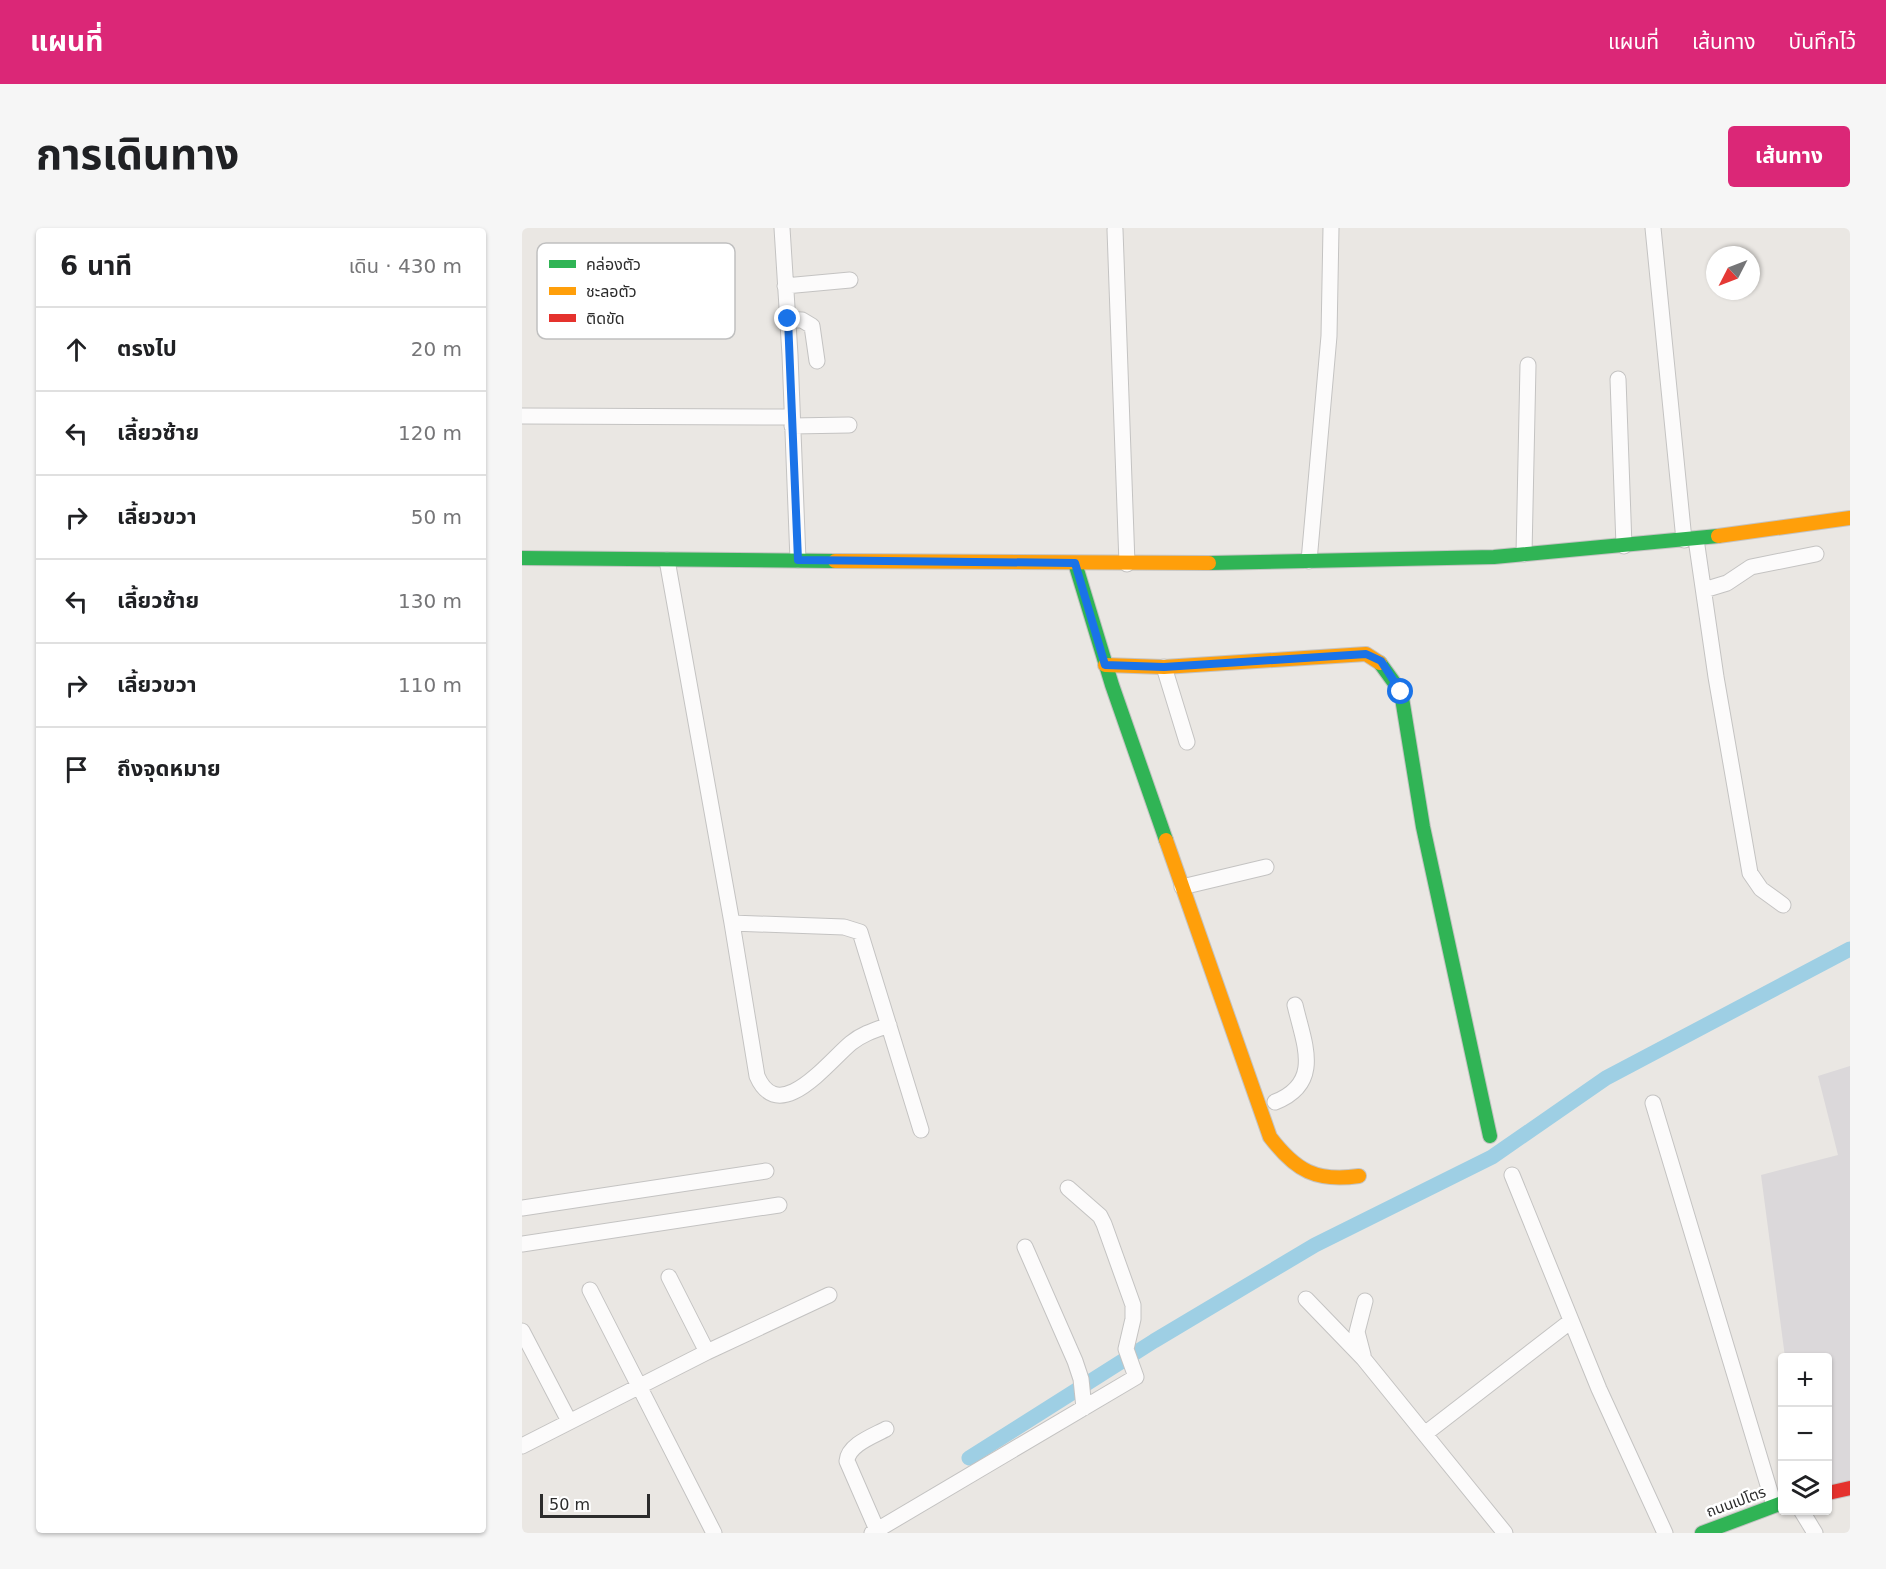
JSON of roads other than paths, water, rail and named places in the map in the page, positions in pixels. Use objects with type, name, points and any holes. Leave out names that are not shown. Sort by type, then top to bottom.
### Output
[{"type":"street","points":[[782,228],[798,560]]},
{"type":"street","points":[[1309,561],[1329,336],[1331,228]]},
{"type":"street","points":[[1653,228],[1690,540],[1704,590],[1750,873],[1761,889],[1783,905]]},
{"type":"street","points":[[1115,230],[1127,564]]},
{"type":"street","points":[[785,286],[850,280]]},
{"type":"street","points":[[788,319],[802,320],[812,326],[817,361]]},
{"type":"street","points":[[1524,554],[1528,365]]},
{"type":"street","points":[[1618,379],[1624,546]]},
{"type":"street","points":[[522,416],[791,421],[849,425]]},
{"type":"street","points":[[522,558],[1127,564],[1430,560],[1690,540],[1850,518]]},
{"type":"street","points":[[1704,590],[1727,583],[1751,567],[1816,554]]},
{"type":"street","points":[[667,560],[757,1076],[761,1087],[769,1093],[780,1096],[790,1094],[803,1086],[852,1042],[889,1024]]},
{"type":"street","points":[[1075,563],[1105,665],[1182,887],[1267,1104],[1270,1137],[1281,1153],[1311,1175],[1334,1180],[1359,1176]]},
{"type":"street","points":[[1105,665],[1164,667],[1366,654],[1381,661],[1401,692],[1424,827],[1490,1136]]},
{"type":"street","points":[[1164,667],[1187,742]]},
{"type":"street","points":[[1182,887],[1266,867]]},
{"type":"street","points":[[732,923],[844,927],[860,932],[921,1130]]},
{"type":"street","points":[[1267,1104],[1301,1086],[1307,1074],[1306,1052],[1295,1005]]},
{"type":"street","points":[[1653,1103],[1778,1504]]},
{"type":"street","points":[[522,1208],[766,1171]]},
{"type":"street","points":[[1512,1175],[1599,1389],[1665,1533]]},
{"type":"street","points":[[886,1429],[852,1448],[847,1454],[846,1461],[874,1531],[1083,1404],[1136,1377],[1126,1349],[1133,1319],[1132,1305],[1104,1224],[1100,1216],[1068,1188]]},
{"type":"street","points":[[522,1244],[779,1206]]},
{"type":"street","points":[[1025,1247],[1081,1379],[1083,1404]]},
{"type":"street","points":[[669,1277],[707,1352]]},
{"type":"street","points":[[590,1290],[714,1533]]},
{"type":"street","points":[[522,1446],[707,1352],[829,1295]]},
{"type":"street","points":[[1306,1299],[1363,1358],[1505,1533]]},
{"type":"street","points":[[1363,1358],[1357,1332],[1365,1301]]},
{"type":"street","points":[[1426,1433],[1571,1321]]},
{"type":"street","points":[[522,1331],[569,1421]]},
{"type":"street","points":[[1832,1492],[1850,1488]]},
{"type":"street","name":"ถนนเปโตร","points":[[1702,1533],[1778,1504]]},
{"type":"street","points":[[1804,1515],[1815,1533]]},
{"type":"waterway","points":[[969,1458],[1154,1341],[1315,1245],[1492,1157],[1606,1078],[1850,949]]}]
